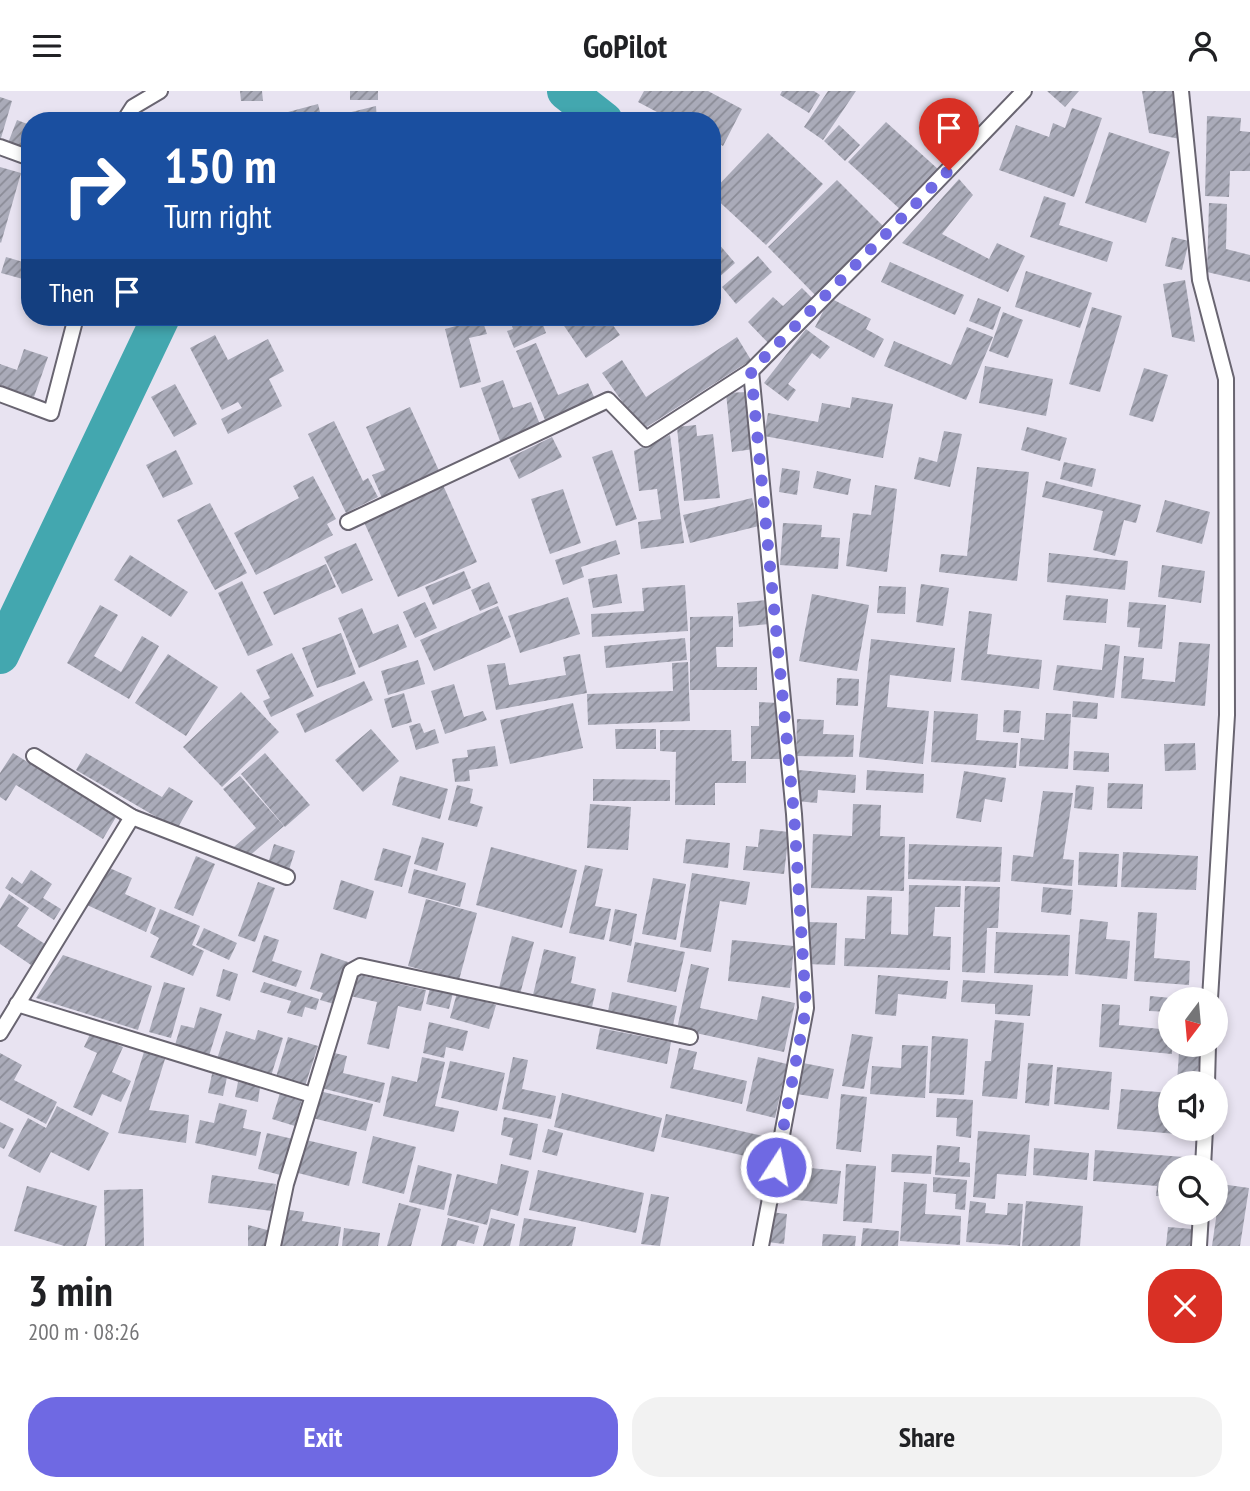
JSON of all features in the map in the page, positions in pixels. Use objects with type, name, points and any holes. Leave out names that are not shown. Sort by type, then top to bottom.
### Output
[{"type":"lane","points":[[130,112],[133,107],[160,91]]},
{"type":"lane","points":[[348,522],[608,400],[646,439],[751,371],[1024,91]]},
{"type":"lane","points":[[1181,91],[1200,280],[1226,379],[1227,715],[1211,987]]},
{"type":"lane","points":[[0,147],[21,155]]},
{"type":"lane","points":[[0,394],[51,413],[74,326]]},
{"type":"lane","points":[[751,371],[794,814],[806,1008],[761,1246]]},
{"type":"lane","points":[[33,756],[132,817],[286,877]]},
{"type":"lane","points":[[0,1033],[132,817]]},
{"type":"lane","points":[[273,1246],[286,1184],[312,1095],[351,971],[360,966],[690,1037]]},
{"type":"lane","points":[[17,1004],[312,1095]]},
{"type":"lane","points":[[1199,1246],[1200,1225]]},
{"type":"building","points":[[240,91],[262,91],[263,101],[241,101]]},
{"type":"building","points":[[350,91],[378,91],[378,100],[350,100]]},
{"type":"building","points":[[644,91],[708,91],[742,109],[723,146],[721,112],[657,112],[638,102]]},
{"type":"building","points":[[782,91],[814,91],[820,95],[809,113],[780,95]]},
{"type":"building","points":[[828,91],[856,91],[823,140],[804,127]]},
{"type":"building","points":[[1047,91],[1079,91],[1065,107]]},
{"type":"building","points":[[1142,91],[1172,91],[1180,139],[1149,133]]},
{"type":"building","points":[[0,97],[12,101],[1,138],[0,138]]},
{"type":"building","points":[[318,104],[320,112],[288,112]]},
{"type":"building","points":[[376,106],[376,112],[351,112]]},
{"type":"building","points":[[1072,108],[1102,118],[1074,197],[999,170],[1016,125],[1049,137],[1053,123],[1065,128]]},
{"type":"building","points":[[1207,116],[1241,118],[1240,131],[1250,132],[1250,171],[1230,171],[1229,197],[1205,196]]},
{"type":"building","points":[[17,120],[21,122],[21,148],[8,143]]},
{"type":"building","points":[[886,122],[939,170],[902,211],[848,162]]},
{"type":"building","points":[[839,125],[860,145],[845,161],[824,141]]},
{"type":"building","points":[[1109,132],[1170,152],[1146,223],[1085,203]]},
{"type":"building","points":[[768,133],[823,184],[766,245],[721,203],[721,183]]},
{"type":"building","points":[[0,167],[21,173],[1,243],[0,242]]},
{"type":"building","points":[[959,179],[973,195],[942,234],[989,259],[997,243],[1025,256],[1008,292],[902,243]]},
{"type":"building","points":[[837,180],[887,230],[818,298],[768,247]]},
{"type":"building","points":[[1044,196],[1066,203],[1059,225],[1113,242],[1107,262],[1030,237]]},
{"type":"building","points":[[1209,203],[1227,204],[1226,249],[1250,255],[1250,282],[1207,272]]},
{"type":"building","points":[[1172,237],[1189,241],[1182,270],[1165,266]]},
{"type":"building","points":[[721,247],[735,263],[721,276]]},
{"type":"building","points":[[758,256],[772,272],[736,304],[722,287]]},
{"type":"building","points":[[6,257],[21,261],[21,279],[1,273]]},
{"type":"building","points":[[890,262],[964,295],[955,315],[881,282]]},
{"type":"building","points":[[1026,271],[1092,293],[1080,328],[1015,307]]},
{"type":"building","points":[[1185,280],[1195,342],[1172,337],[1163,284]]},
{"type":"building","points":[[802,288],[816,302],[771,346],[748,322],[773,297],[783,306]]},
{"type":"building","points":[[830,298],[871,319],[866,329],[884,339],[874,358],[815,327]]},
{"type":"building","points":[[978,298],[1001,307],[993,330],[969,321]]},
{"type":"building","points":[[1092,307],[1122,316],[1100,392],[1069,384]]},
{"type":"building","points":[[1003,312],[1023,320],[1008,358],[989,351]]},
{"type":"building","points":[[456,326],[484,326],[487,334],[469,338],[481,382],[460,388],[445,329]]},
{"type":"building","points":[[512,326],[543,326],[546,333],[514,348],[507,331],[513,329]]},
{"type":"building","points":[[564,326],[614,326],[620,335],[586,358]]},
{"type":"building","points":[[967,327],[993,337],[966,400],[884,366],[894,341],[951,365]]},
{"type":"building","points":[[806,329],[830,347],[820,359],[812,353],[788,384],[796,390],[788,401],[764,383]]},
{"type":"building","points":[[215,335],[228,360],[268,339],[284,371],[269,379],[282,406],[228,434],[221,419],[242,408],[238,402],[222,410],[190,348]]},
{"type":"building","points":[[737,337],[751,360],[642,430],[602,373],[622,360],[646,397]]},
{"type":"building","points":[[536,343],[558,395],[588,383],[595,399],[545,420],[516,351]]},
{"type":"building","points":[[24,349],[48,357],[34,397],[0,385],[0,364],[17,370]]},
{"type":"building","points":[[985,366],[1053,379],[1046,416],[979,403]]},
{"type":"building","points":[[1144,368],[1168,375],[1153,422],[1129,415]]},
{"type":"building","points":[[503,380],[513,408],[531,402],[541,427],[500,441],[481,388]]},
{"type":"building","points":[[175,384],[197,424],[174,437],[151,397]]},
{"type":"building","points":[[747,392],[754,449],[732,452],[726,393]]},
{"type":"building","points":[[852,397],[893,404],[883,458],[764,436],[768,413],[818,422],[822,403],[850,408]]},
{"type":"building","points":[[410,407],[440,473],[382,498],[372,475],[385,470],[366,427]]},
{"type":"building","points":[[334,421],[363,481],[368,478],[378,497],[346,513],[308,434]]},
{"type":"building","points":[[696,425],[697,436],[713,434],[720,498],[684,501],[677,427]]},
{"type":"building","points":[[1027,427],[1067,438],[1060,461],[1021,450]]},
{"type":"building","points":[[944,431],[962,434],[950,487],[914,479],[919,457],[937,462]]},
{"type":"building","points":[[670,435],[684,543],[641,549],[638,522],[661,519],[657,489],[639,491],[634,451]]},
{"type":"building","points":[[552,437],[562,457],[519,479],[509,458]]},
{"type":"building","points":[[176,450],[193,484],[163,498],[146,465]]},
{"type":"building","points":[[612,450],[637,519],[616,526],[592,457]]},
{"type":"building","points":[[1064,462],[1096,469],[1092,487],[1060,479]]},
{"type":"building","points":[[977,467],[1029,472],[1017,581],[939,572],[941,554],[967,556]]},
{"type":"building","points":[[782,468],[800,471],[797,495],[779,492]]},
{"type":"building","points":[[817,471],[851,479],[848,495],[813,488]]},
{"type":"building","points":[[313,476],[336,519],[327,524],[333,535],[256,575],[234,533],[299,498],[293,486]]},
{"type":"building","points":[[1046,481],[1141,505],[1136,523],[1124,520],[1115,556],[1093,550],[1103,511],[1042,497]]},
{"type":"building","points":[[443,485],[477,562],[398,597],[363,520]]},
{"type":"building","points":[[875,485],[897,489],[887,572],[846,566],[853,513],[871,515]]},
{"type":"building","points":[[563,489],[581,543],[550,554],[531,499]]},
{"type":"building","points":[[752,498],[759,526],[690,543],[683,515]]},
{"type":"building","points":[[1165,500],[1210,512],[1202,544],[1156,532]]},
{"type":"building","points":[[210,503],[247,573],[215,590],[177,520]]},
{"type":"building","points":[[783,523],[822,525],[821,537],[840,538],[838,569],[780,565]]},
{"type":"building","points":[[616,540],[620,554],[581,567],[584,577],[563,585],[555,560]]},
{"type":"building","points":[[356,543],[373,580],[342,594],[324,557]]},
{"type":"building","points":[[1049,553],[1128,561],[1125,590],[1047,582]]},
{"type":"building","points":[[130,555],[188,592],[171,617],[114,580]]},
{"type":"building","points":[[326,564],[336,587],[274,615],[263,592]]},
{"type":"building","points":[[1162,565],[1205,571],[1201,603],[1158,597]]},
{"type":"building","points":[[464,571],[471,588],[433,605],[425,587]]},
{"type":"building","points":[[617,574],[622,603],[593,608],[588,579]]},
{"type":"building","points":[[242,581],[273,645],[248,656],[218,593]]},
{"type":"building","points":[[489,582],[498,603],[480,611],[471,590]]},
{"type":"building","points":[[921,584],[949,588],[943,626],[916,622]]},
{"type":"building","points":[[685,585],[688,631],[592,637],[591,614],[644,611],[642,588]]},
{"type":"building","points":[[879,586],[906,587],[905,614],[877,613]]},
{"type":"building","points":[[812,594],[869,605],[857,671],[799,661]]},
{"type":"building","points":[[1066,595],[1108,599],[1106,623],[1063,620]]},
{"type":"building","points":[[568,597],[580,634],[520,653],[508,616]]},
{"type":"building","points":[[767,600],[769,624],[739,627],[737,603]]},
{"type":"building","points":[[425,602],[437,628],[415,638],[403,612]]},
{"type":"building","points":[[1129,602],[1166,605],[1162,649],[1138,647],[1140,628],[1127,627]]},
{"type":"building","points":[[100,605],[118,615],[94,656],[121,672],[142,636],[159,646],[129,699],[67,663]]},
{"type":"building","points":[[498,606],[511,637],[434,671],[420,640]]},
{"type":"building","points":[[362,608],[373,634],[398,624],[407,647],[359,668],[338,618]]},
{"type":"building","points":[[969,611],[992,614],[987,654],[1042,660],[1039,689],[961,680]]},
{"type":"building","points":[[733,616],[733,647],[716,647],[717,667],[757,667],[757,690],[690,690],[690,617]]},
{"type":"building","points":[[341,633],[356,674],[317,688],[302,648]]},
{"type":"building","points":[[685,638],[687,660],[606,668],[604,646]]},
{"type":"building","points":[[871,639],[955,648],[951,682],[890,675],[887,707],[929,711],[923,764],[859,757]]},
{"type":"building","points":[[1179,642],[1210,644],[1205,706],[1121,698],[1124,656],[1144,658],[1142,679],[1175,682]]},
{"type":"building","points":[[1105,644],[1120,646],[1114,698],[1053,690],[1057,665],[1102,670]]},
{"type":"building","points":[[292,653],[314,696],[271,717],[263,701],[270,698],[256,670]]},
{"type":"building","points":[[168,654],[218,687],[186,736],[135,703]]},
{"type":"building","points":[[580,654],[587,693],[496,710],[487,665],[505,663],[509,685],[566,675],[563,657]]},
{"type":"building","points":[[418,660],[425,684],[388,695],[381,671]]},
{"type":"building","points":[[688,662],[690,721],[588,725],[587,694],[673,691],[672,663]]},
{"type":"building","points":[[837,678],[859,679],[858,706],[836,705]]},
{"type":"building","points":[[364,681],[373,700],[305,733],[296,714]]},
{"type":"building","points":[[454,684],[464,717],[483,711],[487,720],[445,734],[431,691]]},
{"type":"building","points":[[241,692],[279,732],[222,787],[183,747]]},
{"type":"building","points":[[404,693],[412,722],[392,728],[384,699]]},
{"type":"building","points":[[1073,701],[1098,703],[1097,719],[1072,717]]},
{"type":"building","points":[[759,702],[781,703],[782,759],[751,759],[751,726],[759,726]]},
{"type":"building","points":[[573,703],[583,748],[510,764],[500,720]]},
{"type":"building","points":[[1004,710],[1021,711],[1019,733],[1003,732]]},
{"type":"building","points":[[934,711],[978,714],[976,740],[1018,743],[1016,768],[931,762]]},
{"type":"building","points":[[1046,713],[1071,714],[1068,769],[1019,766],[1021,738],[1044,740]]},
{"type":"building","points":[[797,719],[824,720],[823,734],[854,735],[853,757],[796,756]]},
{"type":"building","points":[[420,723],[424,733],[435,729],[439,743],[416,750],[409,726]]},
{"type":"building","points":[[371,729],[399,761],[363,792],[335,760]]},
{"type":"building","points":[[615,729],[656,729],[656,749],[616,749]]},
{"type":"building","points":[[660,730],[731,730],[732,761],[746,761],[746,783],[715,783],[715,805],[675,805],[676,752],[660,751]]},
{"type":"building","points":[[1195,743],[1196,770],[1165,771],[1164,744]]},
{"type":"building","points":[[495,746],[498,766],[469,770],[470,781],[455,782],[452,759],[468,757],[467,750]]},
{"type":"building","points":[[1074,751],[1109,753],[1109,772],[1073,770]]},
{"type":"building","points":[[13,753],[116,817],[103,839],[16,785],[6,801],[0,797],[0,773]]},
{"type":"building","points":[[86,753],[162,797],[169,787],[193,801],[177,829],[76,770]]},
{"type":"building","points":[[265,753],[310,805],[285,827],[241,774]]},
{"type":"building","points":[[798,770],[856,775],[855,793],[818,790],[817,803],[796,801]]},
{"type":"building","points":[[867,770],[924,774],[923,793],[866,790]]},
{"type":"building","points":[[964,771],[1006,778],[1002,802],[985,799],[981,822],[956,818]]},
{"type":"building","points":[[240,776],[284,826],[247,858],[228,852],[256,828],[223,789]]},
{"type":"building","points":[[400,776],[448,789],[440,819],[392,805]]},
{"type":"building","points":[[593,779],[670,780],[670,801],[593,801]]},
{"type":"building","points":[[1108,783],[1143,784],[1142,809],[1107,808]]},
{"type":"building","points":[[457,785],[473,789],[470,803],[483,807],[477,827],[448,820]]},
{"type":"building","points":[[1076,785],[1094,787],[1092,810],[1074,808]]},
{"type":"building","points":[[1043,791],[1073,793],[1063,859],[1074,860],[1072,886],[1011,881],[1013,855],[1033,857]]},
{"type":"building","points":[[590,804],[631,807],[628,850],[587,848]]},
{"type":"building","points":[[853,804],[881,805],[880,836],[905,837],[904,891],[811,888],[813,834],[852,836]]},
{"type":"building","points":[[760,829],[789,832],[784,874],[743,870],[746,846],[758,847]]},
{"type":"building","points":[[422,837],[444,843],[437,871],[414,864]]},
{"type":"building","points":[[686,839],[730,843],[728,868],[683,863]]},
{"type":"building","points":[[274,844],[295,851],[288,873],[267,867]]},
{"type":"building","points":[[909,844],[1002,847],[1000,882],[908,879]]},
{"type":"building","points":[[491,847],[577,870],[562,928],[476,905]]},
{"type":"building","points":[[383,848],[411,856],[402,887],[374,880]]},
{"type":"building","points":[[1079,852],[1119,854],[1117,887],[1078,885]]},
{"type":"building","points":[[1123,852],[1198,856],[1196,890],[1121,887]]},
{"type":"building","points":[[196,856],[215,864],[193,916],[174,908]]},
{"type":"building","points":[[585,865],[603,869],[595,906],[611,909],[604,940],[569,933]]},
{"type":"building","points":[[105,866],[132,878],[125,894],[156,908],[146,932],[87,905]]},
{"type":"building","points":[[414,869],[466,883],[460,907],[408,893]]},
{"type":"building","points":[[31,870],[52,884],[43,898],[61,909],[54,920],[5,888],[12,877],[22,884]]},
{"type":"building","points":[[692,873],[750,882],[746,905],[720,901],[711,952],[680,947]]},
{"type":"building","points":[[653,878],[686,884],[676,940],[642,934]]},
{"type":"building","points":[[341,880],[374,891],[366,919],[333,909]]},
{"type":"building","points":[[258,882],[275,888],[255,942],[238,936]]},
{"type":"building","points":[[909,885],[961,886],[960,907],[935,907],[933,936],[951,937],[950,970],[844,966],[845,938],[865,939],[867,896],[892,897],[891,934],[908,935]]},
{"type":"building","points":[[965,886],[1000,887],[998,928],[987,928],[985,973],[962,972]]},
{"type":"building","points":[[1043,887],[1073,890],[1071,915],[1041,912]]},
{"type":"building","points":[[9,894],[29,908],[17,926],[45,944],[31,965],[0,944],[0,909]]},
{"type":"building","points":[[426,899],[477,913],[459,980],[408,966]]},
{"type":"building","points":[[160,909],[200,926],[192,945],[204,951],[193,976],[150,957],[159,938],[150,933]]},
{"type":"building","points":[[615,909],[637,914],[631,946],[609,941]]},
{"type":"building","points":[[1138,912],[1157,913],[1154,958],[1190,961],[1189,985],[1134,981]]},
{"type":"building","points":[[1080,919],[1108,922],[1106,939],[1130,941],[1127,979],[1075,974]]},
{"type":"building","points":[[808,922],[837,923],[835,965],[806,964]]},
{"type":"building","points":[[204,928],[237,943],[229,960],[196,945]]},
{"type":"building","points":[[996,932],[1070,935],[1068,976],[994,973]]},
{"type":"building","points":[[264,935],[279,940],[272,961],[302,971],[296,987],[252,972]]},
{"type":"building","points":[[512,936],[534,942],[519,998],[498,992]]},
{"type":"building","points":[[732,940],[794,946],[790,988],[728,981]]},
{"type":"building","points":[[635,942],[685,952],[676,992],[627,982]]},
{"type":"building","points":[[544,949],[576,957],[571,983],[596,989],[591,1012],[532,999]]},
{"type":"building","points":[[321,953],[348,962],[334,1004],[320,1000],[323,993],[310,989]]},
{"type":"building","points":[[63,955],[152,986],[138,1030],[36,998]]},
{"type":"building","points":[[691,964],[709,968],[700,1008],[757,1020],[762,996],[795,1003],[784,1052],[677,1029]]},
{"type":"building","points":[[223,969],[238,974],[230,1001],[216,996]]},
{"type":"building","points":[[355,974],[426,990],[421,1011],[398,1006],[389,1049],[367,1044],[377,1002],[350,996]]},
{"type":"building","points":[[878,975],[948,981],[946,999],[898,994],[896,1016],[875,1014]]},
{"type":"building","points":[[963,980],[1033,985],[1030,1016],[995,1014],[995,1004],[961,1002]]},
{"type":"building","points":[[164,982],[185,988],[171,1038],[149,1032]]},
{"type":"building","points":[[264,982],[319,999],[316,1010],[305,1007],[302,1017],[287,1013],[291,1001],[260,992]]},
{"type":"building","points":[[430,988],[453,993],[449,1009],[426,1004]]},
{"type":"building","points":[[612,992],[677,1006],[672,1030],[607,1016]]},
{"type":"building","points":[[457,993],[496,1005],[489,1029],[450,1018]]},
{"type":"building","points":[[1150,996],[1158,997],[1158,1011],[1149,1011]]},
{"type":"building","points":[[1102,1004],[1120,1005],[1119,1025],[1158,1029],[1158,1053],[1099,1047]]},
{"type":"building","points":[[200,1007],[222,1014],[209,1056],[175,1045],[181,1025],[194,1028]]},
{"type":"building","points":[[995,1020],[1024,1023],[1017,1099],[982,1096],[985,1061],[991,1061]]},
{"type":"building","points":[[429,1022],[468,1031],[463,1051],[446,1047],[444,1058],[423,1053]]},
{"type":"building","points":[[600,1028],[671,1042],[667,1064],[596,1049]]},
{"type":"building","points":[[258,1030],[283,1038],[271,1076],[217,1059],[226,1031],[255,1040]]},
{"type":"building","points":[[91,1032],[123,1047],[112,1072],[131,1081],[121,1102],[102,1094],[92,1116],[73,1107],[97,1053],[84,1047]]},
{"type":"building","points":[[852,1034],[873,1037],[864,1089],[842,1086]]},
{"type":"building","points":[[932,1036],[968,1039],[964,1095],[929,1093]]},
{"type":"building","points":[[288,1037],[318,1046],[305,1086],[276,1077]]},
{"type":"building","points":[[902,1045],[928,1046],[925,1098],[870,1094],[872,1066],[901,1068]]},
{"type":"building","points":[[679,1048],[697,1052],[693,1069],[747,1081],[742,1104],[670,1088]]},
{"type":"building","points":[[326,1051],[347,1056],[343,1073],[385,1083],[380,1103],[317,1087]]},
{"type":"building","points":[[144,1052],[165,1059],[149,1110],[189,1115],[186,1143],[118,1133]]},
{"type":"building","points":[[0,1053],[22,1065],[14,1080],[57,1102],[46,1124],[0,1100]]},
{"type":"building","points":[[422,1057],[445,1062],[435,1106],[459,1111],[454,1132],[383,1116],[392,1076],[417,1082]]},
{"type":"building","points":[[513,1057],[528,1060],[522,1089],[556,1096],[551,1119],[502,1109]]},
{"type":"building","points":[[758,1057],[787,1064],[775,1118],[746,1111]]},
{"type":"building","points":[[1179,1057],[1200,1057],[1198,1071],[1178,1071]]},
{"type":"building","points":[[450,1061],[505,1073],[497,1111],[441,1098]]},
{"type":"building","points":[[803,1063],[834,1069],[828,1099],[797,1094]]},
{"type":"building","points":[[1028,1063],[1053,1065],[1049,1106],[1025,1103]]},
{"type":"building","points":[[1057,1067],[1112,1072],[1109,1110],[1054,1104]]},
{"type":"building","points":[[212,1074],[227,1077],[223,1096],[208,1093]]},
{"type":"building","points":[[238,1082],[260,1087],[258,1102],[235,1097]]},
{"type":"building","points":[[1121,1089],[1158,1092],[1158,1132],[1117,1129]]},
{"type":"building","points":[[315,1090],[373,1104],[366,1131],[308,1117]]},
{"type":"building","points":[[280,1093],[302,1099],[295,1126],[272,1119]]},
{"type":"building","points":[[562,1093],[662,1118],[654,1152],[554,1127]]},
{"type":"building","points":[[841,1094],[867,1097],[861,1152],[836,1149]]},
{"type":"building","points":[[937,1098],[973,1100],[971,1138],[956,1136],[957,1118],[936,1117]]},
{"type":"building","points":[[219,1103],[247,1110],[243,1128],[261,1132],[256,1156],[195,1143],[200,1120],[214,1123]]},
{"type":"building","points":[[57,1106],[109,1133],[89,1171],[51,1152],[40,1173],[8,1156],[28,1118],[46,1128]]},
{"type":"building","points":[[666,1114],[772,1138],[767,1161],[661,1137]]},
{"type":"building","points":[[504,1117],[538,1124],[531,1160],[509,1155],[513,1138],[501,1135]]},
{"type":"building","points":[[0,1122],[14,1129],[4,1149],[0,1147]]},
{"type":"building","points":[[548,1129],[563,1133],[557,1156],[542,1152]]},
{"type":"building","points":[[978,1131],[1030,1135],[1026,1176],[997,1174],[995,1199],[973,1197]]},
{"type":"building","points":[[267,1133],[293,1139],[284,1176],[258,1169]]},
{"type":"building","points":[[373,1136],[416,1147],[404,1194],[362,1183]]},
{"type":"building","points":[[306,1140],[357,1152],[349,1186],[298,1173]]},
{"type":"building","points":[[937,1145],[960,1147],[959,1162],[970,1163],[970,1177],[935,1175]]},
{"type":"building","points":[[1034,1148],[1089,1153],[1087,1180],[1033,1175]]},
{"type":"building","points":[[1095,1150],[1158,1155],[1158,1196],[1157,1186],[1093,1181]]},
{"type":"building","points":[[892,1154],[932,1156],[931,1174],[891,1172]]},
{"type":"building","points":[[501,1164],[529,1171],[518,1216],[491,1209],[487,1225],[447,1215],[457,1174],[497,1184]]},
{"type":"building","points":[[846,1164],[876,1166],[872,1223],[843,1221]]},
{"type":"building","points":[[418,1165],[452,1174],[444,1210],[409,1202]]},
{"type":"building","points":[[779,1165],[841,1171],[837,1204],[776,1198]]},
{"type":"building","points":[[538,1170],[644,1193],[636,1233],[529,1210]]},
{"type":"building","points":[[212,1175],[276,1184],[272,1211],[208,1203]]},
{"type":"building","points":[[933,1177],[967,1180],[965,1210],[955,1209],[956,1194],[933,1192]]},
{"type":"building","points":[[904,1182],[927,1184],[925,1214],[961,1216],[960,1245],[900,1241]]},
{"type":"building","points":[[1228,1185],[1249,1188],[1240,1246],[1212,1246],[1215,1225],[1228,1225]]},
{"type":"building","points":[[27,1186],[97,1206],[86,1246],[64,1246],[14,1231]]},
{"type":"building","points":[[143,1189],[144,1246],[105,1246],[104,1190]]},
{"type":"building","points":[[651,1194],[669,1197],[660,1246],[641,1244]]},
{"type":"building","points":[[970,1201],[986,1203],[985,1213],[1007,1215],[1008,1203],[1023,1204],[1020,1246],[966,1242]]},
{"type":"building","points":[[1026,1201],[1083,1206],[1080,1246],[1022,1246]]},
{"type":"building","points":[[399,1203],[421,1209],[411,1246],[387,1246]]},
{"type":"building","points":[[283,1209],[304,1212],[302,1221],[341,1227],[338,1246],[277,1246]]},
{"type":"building","points":[[770,1212],[787,1214],[784,1244],[767,1242]]},
{"type":"building","points":[[448,1218],[479,1226],[474,1244],[458,1240],[456,1246],[441,1246]]},
{"type":"building","points":[[491,1218],[515,1224],[510,1246],[483,1246]]},
{"type":"building","points":[[524,1218],[576,1227],[572,1246],[519,1246]]},
{"type":"building","points":[[248,1225],[271,1231],[268,1246],[248,1246]]},
{"type":"building","points":[[1168,1227],[1192,1229],[1190,1246],[1166,1246]]},
{"type":"building","points":[[344,1228],[380,1233],[378,1246],[342,1246]]},
{"type":"building","points":[[863,1228],[899,1231],[898,1246],[861,1246]]},
{"type":"building","points":[[823,1234],[856,1236],[855,1246],[822,1246]]},
{"type":"waterway","points":[[566,91],[593,112]]},
{"type":"waterway","points":[[0,655],[157,326]]},
{"type":"route","points":[[776,1167],[806,1008],[794,814],[751,371],[949,170]]}]
